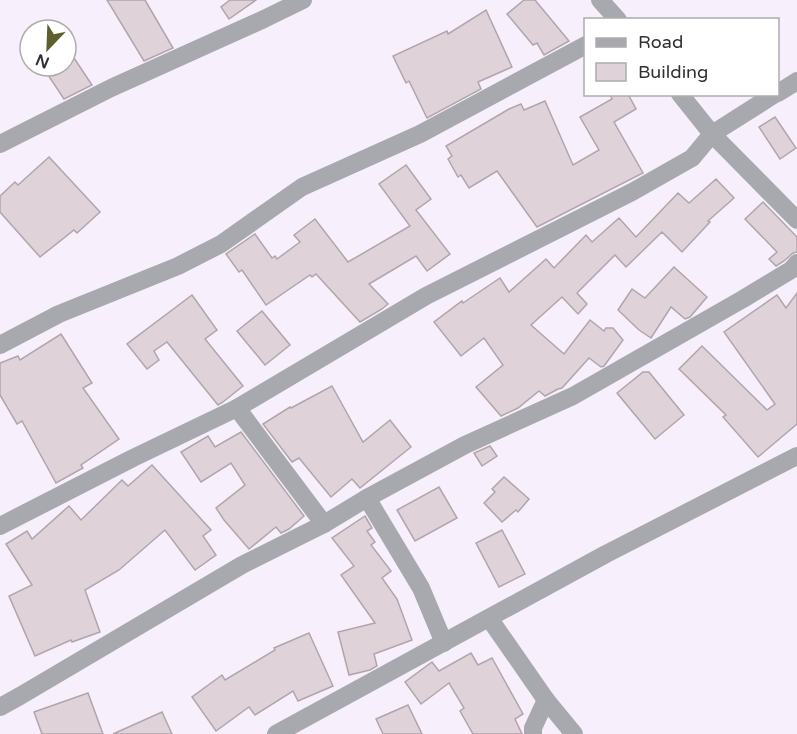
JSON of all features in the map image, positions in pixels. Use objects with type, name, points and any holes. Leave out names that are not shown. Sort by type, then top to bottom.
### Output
[{"type":"street","points":[[0,144],[111,88],[303,0]]},
{"type":"street","points":[[600,0],[616,18]]},
{"type":"street","points":[[0,345],[58,314],[186,261],[221,244],[302,187],[420,134],[584,46]]},
{"type":"street","points":[[779,92],[797,81]]},
{"type":"street","points":[[682,96],[712,134],[797,220]]},
{"type":"street","points":[[0,526],[237,408],[426,296],[632,192],[692,158],[712,134],[773,96]]},
{"type":"street","points":[[0,707],[242,565],[324,524],[465,445],[573,396],[743,299],[791,270],[797,263]]},
{"type":"street","points":[[237,408],[324,524]]},
{"type":"street","points":[[276,734],[303,726],[444,643],[606,554],[797,456]]},
{"type":"street","points":[[367,498],[421,588],[444,643]]},
{"type":"street","points":[[489,618],[546,700],[574,734]]},
{"type":"street","points":[[533,734],[533,728],[546,700]]},
{"type":"building","points":[[107,0],[145,0],[173,48],[144,61]]},
{"type":"building","points":[[230,0],[256,0],[229,19],[221,7]]},
{"type":"building","points":[[524,0],[535,0],[569,41],[544,55],[537,43],[533,45],[507,14]]},
{"type":"building","points":[[486,10],[512,67],[478,82],[481,89],[427,118],[409,81],[406,83],[393,56],[447,31],[448,34]]},
{"type":"building","points":[[78,64],[92,85],[64,99],[50,78],[78,78]]},
{"type":"building","points":[[611,96],[629,96],[636,109],[614,122],[643,173],[537,227],[497,171],[469,188],[461,175],[458,177],[448,159],[452,156],[446,146],[509,109],[521,104],[524,110],[545,101],[573,165],[599,150],[580,117],[612,99]]},
{"type":"building","points":[[775,117],[796,148],[780,159],[759,127]]},
{"type":"building","points":[[49,157],[100,212],[77,233],[74,230],[40,257],[0,212],[0,196],[15,182],[18,185]]},
{"type":"building","points":[[406,165],[431,199],[416,210],[450,254],[427,271],[416,256],[369,284],[388,304],[360,322],[316,274],[312,277],[310,275],[266,305],[242,270],[239,272],[226,254],[255,234],[272,258],[275,256],[277,259],[300,242],[294,235],[315,219],[348,262],[410,226],[379,184]]},
{"type":"building","points":[[716,179],[734,198],[708,221],[710,222],[682,252],[662,232],[626,267],[615,255],[577,293],[587,304],[578,314],[562,297],[531,325],[564,354],[590,320],[604,331],[606,328],[613,328],[623,340],[604,366],[601,367],[589,358],[562,388],[545,396],[539,391],[518,408],[501,416],[476,387],[503,365],[484,338],[461,356],[434,322],[462,301],[463,303],[500,278],[509,292],[546,259],[554,268],[586,235],[592,242],[619,218],[636,237],[678,193],[689,203]]},
{"type":"building","points":[[763,202],[797,237],[797,252],[776,266],[769,259],[777,252],[745,219]]},
{"type":"building","points":[[674,267],[707,297],[690,317],[685,319],[671,307],[651,338],[618,310],[632,289],[645,298]]},
{"type":"building","points":[[797,293],[797,424],[758,457],[723,417],[726,415],[679,369],[702,346],[767,410],[775,404],[724,332],[777,295],[786,308]]},
{"type":"building","points":[[192,295],[217,330],[205,339],[243,386],[218,405],[167,342],[154,351],[159,360],[147,369],[127,344]]},
{"type":"building","points":[[262,311],[290,345],[265,365],[237,331]]},
{"type":"building","points":[[61,334],[92,383],[83,388],[119,439],[81,465],[83,468],[56,483],[22,421],[17,424],[0,395],[0,363],[18,356],[20,360]]},
{"type":"building","points":[[643,372],[649,372],[684,415],[655,439],[617,393]]},
{"type":"building","points":[[332,386],[363,442],[390,420],[411,447],[360,488],[352,479],[331,497],[299,458],[292,462],[263,424],[290,407]]},
{"type":"building","points":[[241,432],[304,516],[281,533],[276,527],[249,549],[216,508],[245,485],[231,463],[201,482],[181,452],[208,436],[215,447]]},
{"type":"building","points":[[490,446],[497,456],[482,466],[474,453]]},
{"type":"building","points":[[152,465],[211,530],[203,536],[216,555],[195,570],[165,530],[119,570],[85,590],[100,632],[72,642],[71,640],[35,656],[9,596],[32,585],[6,544],[27,531],[32,539],[69,506],[81,520],[122,480],[128,486]]},
{"type":"building","points":[[504,477],[529,499],[518,512],[516,510],[502,522],[484,503],[495,492],[492,489]]},
{"type":"building","points":[[439,487],[457,518],[415,541],[397,510]]},
{"type":"building","points":[[365,516],[372,528],[367,531],[375,542],[371,545],[391,571],[382,578],[397,599],[412,640],[374,654],[377,666],[349,675],[338,632],[375,623],[341,575],[354,566],[332,538]]},
{"type":"building","points":[[502,530],[525,574],[499,587],[476,543]]},
{"type":"building","points":[[309,633],[333,686],[298,701],[293,691],[255,715],[249,707],[216,731],[192,697],[222,675],[225,680],[275,650],[274,648]]},
{"type":"building","points":[[471,653],[478,665],[492,658],[523,714],[515,719],[522,734],[473,734],[460,711],[464,708],[449,683],[421,704],[405,682],[432,662],[439,671]]},
{"type":"building","points":[[88,693],[103,734],[42,734],[34,712]]},
{"type":"building","points":[[408,705],[422,734],[383,734],[376,719]]},
{"type":"building","points":[[162,712],[172,734],[113,734]]}]
